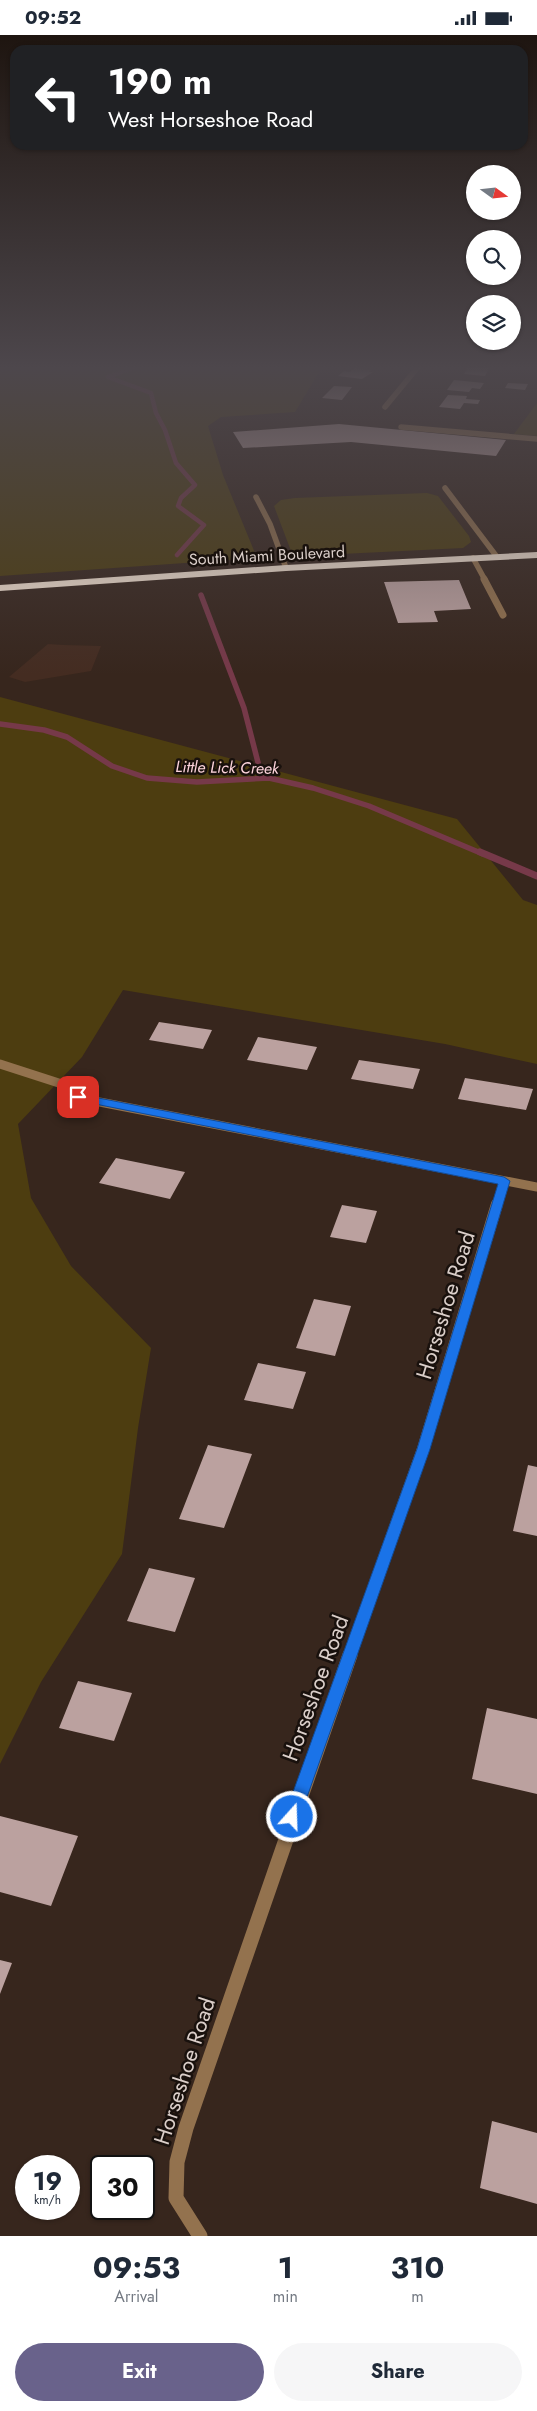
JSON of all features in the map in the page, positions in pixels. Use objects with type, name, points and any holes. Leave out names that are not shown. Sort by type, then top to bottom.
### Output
[{"type":"highway","name":"South Miami Boulevard","points":[[0,588],[286,568],[537,555]]},
{"type":"street","points":[[445,488],[497,557]]},
{"type":"street","points":[[256,497],[270,524],[286,568]]},
{"type":"street","points":[[473,558],[503,615]]},
{"type":"street","points":[[0,1064],[68,1086],[78,1097],[537,1187]]},
{"type":"street","name":"Horseshoe Road","points":[[200,2236],[176,2198],[177,2162],[186,2128],[292,1817],[424,1449],[504,1181]]},
{"type":"shaded area","points":[[0,470],[221,470],[257,558],[0,576]]},
{"type":"shaded area","points":[[427,493],[438,496],[469,536],[471,542],[463,548],[301,556],[291,551],[274,506],[281,500],[295,498]]},
{"type":"shaded area","points":[[48,644],[101,646],[91,671],[25,682],[9,677]]},
{"type":"shaded area","points":[[0,697],[457,819],[523,900],[537,905],[537,1064],[445,1044],[123,990],[82,1057],[18,1124],[31,1198],[71,1266],[151,1348],[138,1428],[122,1554],[41,1682],[0,1764]]},
{"type":"building","points":[[459,580],[471,609],[434,611],[438,622],[398,623],[384,582]]},
{"type":"building","points":[[159,1022],[212,1030],[203,1049],[149,1040]]},
{"type":"building","points":[[258,1037],[317,1047],[307,1070],[247,1060]]},
{"type":"building","points":[[359,1060],[420,1069],[413,1089],[351,1079]]},
{"type":"building","points":[[465,1078],[533,1089],[526,1110],[458,1099]]},
{"type":"building","points":[[116,1158],[185,1172],[170,1199],[99,1183]]},
{"type":"building","points":[[342,1205],[377,1211],[366,1243],[330,1237]]},
{"type":"building","points":[[314,1299],[351,1306],[335,1356],[296,1348]]},
{"type":"building","points":[[258,1363],[306,1372],[293,1409],[244,1400]]},
{"type":"building","points":[[208,1445],[252,1454],[224,1528],[179,1519]]},
{"type":"building","points":[[528,1465],[537,1467],[537,1536],[513,1531]]},
{"type":"building","points":[[149,1568],[195,1578],[175,1632],[127,1621]]},
{"type":"building","points":[[78,1681],[132,1693],[114,1741],[59,1728]]},
{"type":"building","points":[[487,1708],[537,1719],[537,1794],[472,1779]]},
{"type":"building","points":[[0,1816],[78,1836],[51,1906],[0,1892]]},
{"type":"building","points":[[0,1960],[12,1963],[0,1994]]},
{"type":"building","points":[[492,2121],[537,2133],[537,2204],[480,2188]]},
{"type":"waterway","points":[[177,555],[204,525],[178,506],[181,498],[195,485],[182,470]]},
{"type":"waterway","points":[[201,595],[244,708],[262,778]]},
{"type":"waterway","name":"Little Lick Creek","points":[[0,724],[44,730],[67,737],[112,766],[147,778],[197,782],[269,778],[313,788],[369,806],[483,854]]},
{"type":"waterway","name":"Little Lick Creek","points":[[480,852],[537,876]]},
{"type":"route","points":[[78,1097],[504,1181],[424,1449],[292,1817]]}]
